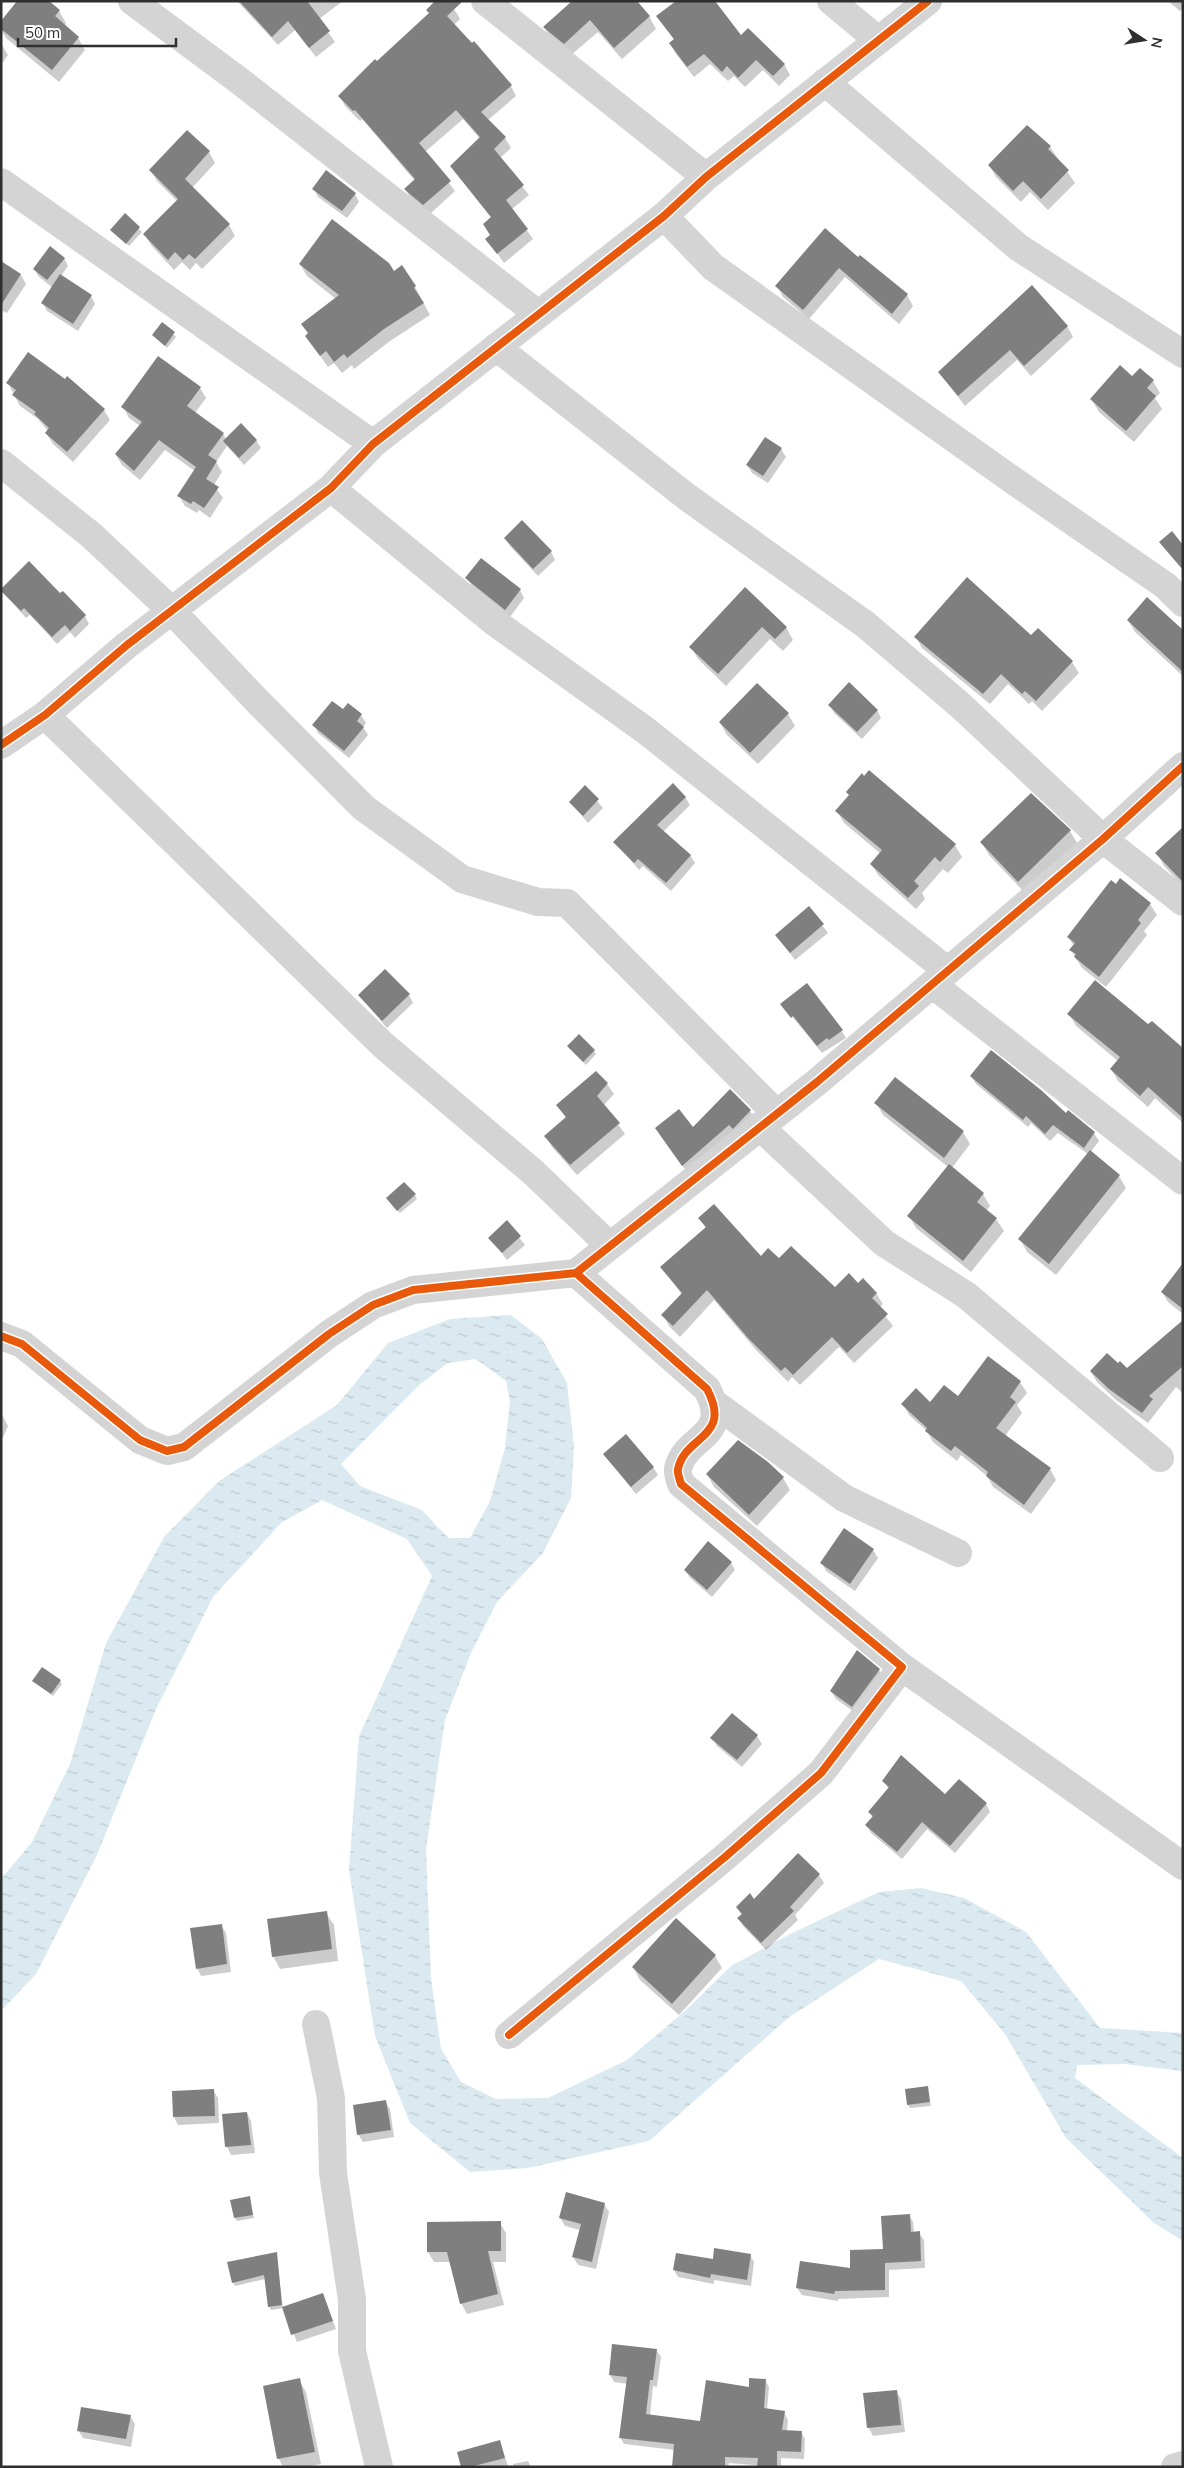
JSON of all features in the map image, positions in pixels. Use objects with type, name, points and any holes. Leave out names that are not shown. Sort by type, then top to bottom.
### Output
[{"type":"street","points":[[132,1],[237,79],[538,314]]},
{"type":"street","points":[[485,1],[706,177]]},
{"type":"street","points":[[831,1],[878,40]]},
{"type":"street","points":[[6,734],[45,715],[171,610],[331,488],[373,444],[664,216],[706,177],[928,1]]},
{"type":"street","points":[[825,82],[1018,247],[1183,354]]},
{"type":"street","points":[[1,182],[373,444]]},
{"type":"street","points":[[664,216],[713,266],[1014,481],[1166,586],[1183,603]]},
{"type":"street","points":[[496,347],[687,497],[866,625],[960,704],[1103,839],[1183,902]]},
{"type":"street","points":[[1,463],[91,535],[171,610],[259,703],[364,808],[462,879],[538,902],[568,903],[767,1120],[884,1243],[966,1295],[1160,1458]]},
{"type":"street","points":[[331,488],[493,621],[645,730],[1183,1181]]},
{"type":"street","points":[[45,715],[383,1045],[534,1172],[610,1246]]},
{"type":"street","points":[[1,1336],[22,1344],[140,1440],[168,1451],[184,1447],[329,1334],[373,1305],[413,1290],[576,1273],[817,1082],[1103,839],[1183,766]]},
{"type":"street","points":[[576,1273],[707,1389],[714,1404],[714,1420],[705,1436],[684,1456],[678,1470],[681,1484],[902,1667],[1183,1866]]},
{"type":"street","points":[[714,1404],[844,1498],[958,1553]]},
{"type":"street","points":[[509,2035],[725,1857],[820,1773],[902,1667]]},
{"type":"street","points":[[316,2024],[331,2098],[333,2173],[352,2300],[352,2351],[379,2467]]},
{"type":"street","points":[[1175,2467],[1183,2465]]},
{"type":"water","points":[[511,1315],[542,1339],[567,1383],[574,1446],[571,1498],[543,1553],[497,1602],[471,1653],[445,1720],[426,1849],[431,1978],[441,2049],[461,2082],[496,2099],[548,2098],[627,2060],[685,2011],[731,1966],[792,1933],[879,1892],[921,1888],[964,1898],[1026,1932],[1100,2028],[1183,2033],[1183,2071],[1124,2064],[1077,2065],[1075,2078],[1183,2158],[1183,2241],[1154,2223],[1066,2138],[1005,2034],[961,1981],[879,1959],[788,2018],[649,2141],[528,2168],[470,2172],[410,2123],[375,2036],[349,1870],[359,1736],[432,1576],[407,1539],[322,1500],[282,1522],[213,1597],[156,1709],[97,1855],[36,1974],[1,2011],[1,1879],[32,1842],[70,1764],[106,1643],[164,1537],[219,1481],[337,1405],[388,1343],[450,1319]],"holes":[[[476,1359],[506,1381],[510,1401],[505,1448],[490,1501],[470,1538],[448,1538],[422,1510],[360,1486],[341,1464],[419,1385],[448,1363]]]},
{"type":"building","points":[[17,1],[49,1],[60,10],[55,16],[79,37],[52,70],[1,29],[1,21]]},
{"type":"building","points":[[239,1],[307,1],[330,31],[309,48],[288,21],[272,37]]},
{"type":"building","points":[[435,1],[463,1],[447,16],[472,43],[474,41],[512,85],[481,112],[506,137],[494,149],[524,185],[506,200],[528,229],[497,254],[485,239],[490,235],[483,224],[491,217],[450,166],[480,137],[456,110],[419,143],[451,181],[423,205],[404,189],[415,179],[355,110],[353,111],[338,96],[375,59],[377,61],[429,13],[426,10]]},
{"type":"building","points":[[572,1],[637,1],[650,16],[614,48],[590,20],[564,44],[543,27]]},
{"type":"building","points":[[676,1],[715,1],[741,35],[748,28],[785,64],[773,76],[756,60],[738,78],[727,66],[722,72],[704,54],[687,67],[669,43],[674,39],[656,16]]},
{"type":"building","points":[[1027,125],[1051,146],[1048,149],[1069,170],[1041,199],[1023,181],[1013,191],[988,165]]},
{"type":"building","points":[[187,130],[210,151],[185,179],[230,224],[195,259],[189,254],[183,260],[175,252],[168,260],[143,234],[178,199],[149,170]]},
{"type":"building","points":[[326,170],[356,193],[342,211],[312,189]]},
{"type":"building","points":[[125,213],[140,227],[126,244],[110,230]]},
{"type":"building","points":[[332,219],[389,263],[394,271],[402,265],[416,286],[414,288],[424,303],[384,329],[347,358],[344,354],[334,362],[326,351],[320,356],[305,336],[308,333],[301,324],[339,295],[299,264]]},
{"type":"building","points":[[825,228],[858,257],[860,255],[908,294],[892,314],[839,268],[803,310],[775,286]]},
{"type":"building","points":[[50,246],[65,258],[47,280],[33,269]]},
{"type":"building","points":[[1,261],[21,274],[1,305]]},
{"type":"building","points":[[60,274],[92,295],[73,324],[41,303]]},
{"type":"building","points":[[1032,285],[1068,326],[1024,366],[1010,350],[958,396],[938,372]]},
{"type":"building","points":[[162,322],[175,332],[165,346],[152,335]]},
{"type":"building","points":[[28,352],[65,379],[67,376],[105,409],[67,452],[45,433],[49,428],[34,414],[36,412],[12,395],[16,390],[6,383]]},
{"type":"building","points":[[158,356],[201,387],[187,406],[224,433],[208,455],[217,461],[206,479],[219,487],[204,508],[193,501],[191,504],[177,496],[196,467],[159,440],[134,471],[115,454],[142,422],[121,407]]},
{"type":"building","points":[[1120,365],[1132,376],[1140,368],[1154,380],[1147,388],[1156,396],[1126,431],[1090,399]]},
{"type":"building","points":[[241,423],[257,440],[239,458],[223,441]]},
{"type":"building","points":[[765,437],[782,448],[763,476],[746,465]]},
{"type":"building","points":[[522,520],[552,551],[533,569],[504,538]]},
{"type":"building","points":[[1172,531],[1183,545],[1183,570],[1159,542]]},
{"type":"building","points":[[481,558],[521,589],[505,610],[465,578]]},
{"type":"building","points":[[29,561],[60,593],[63,591],[86,615],[70,631],[65,625],[52,637],[24,608],[21,611],[1,591]]},
{"type":"building","points":[[967,577],[1031,635],[1038,628],[1073,661],[1036,701],[1025,691],[1022,694],[1001,674],[983,694],[914,637]]},
{"type":"building","points":[[745,587],[787,627],[775,639],[762,627],[718,674],[689,647]]},
{"type":"building","points":[[1147,597],[1183,630],[1183,672],[1127,620]]},
{"type":"building","points":[[849,682],[878,710],[857,732],[828,705]]},
{"type":"building","points":[[757,683],[789,713],[750,753],[719,722]]},
{"type":"building","points":[[332,701],[343,709],[348,703],[362,714],[357,721],[364,727],[344,751],[312,725]]},
{"type":"building","points":[[869,770],[956,844],[940,862],[935,857],[914,881],[919,886],[908,898],[870,864],[882,850],[835,811],[849,795],[846,792],[862,773],[864,776]]},
{"type":"building","points":[[673,783],[686,797],[657,825],[691,855],[666,883],[638,859],[634,863],[613,842]]},
{"type":"building","points":[[585,785],[599,799],[583,816],[569,802]]},
{"type":"building","points":[[1031,793],[1071,830],[1018,882],[980,842]]},
{"type":"building","points":[[1183,827],[1183,882],[1155,853]]},
{"type":"building","points":[[1120,878],[1151,903],[1138,920],[1141,923],[1099,977],[1074,957],[1076,954],[1069,950],[1075,943],[1067,937],[1111,880],[1116,884]]},
{"type":"building","points":[[809,906],[824,924],[790,953],[775,935]]},
{"type":"building","points":[[385,969],[410,994],[382,1021],[358,995]]},
{"type":"building","points":[[1095,980],[1148,1024],[1152,1021],[1183,1048],[1183,1118],[1148,1087],[1140,1096],[1110,1069],[1120,1057],[1067,1014]]},
{"type":"building","points":[[807,983],[843,1030],[829,1040],[827,1038],[817,1046],[793,1016],[791,1018],[780,1004]]},
{"type":"building","points":[[579,1034],[595,1050],[583,1062],[567,1046]]},
{"type":"building","points":[[991,1050],[1041,1090],[1066,1113],[1068,1110],[1095,1132],[1084,1148],[1053,1125],[1045,1134],[1026,1116],[1023,1120],[970,1076]]},
{"type":"building","points":[[596,1071],[608,1083],[597,1096],[620,1123],[570,1165],[544,1136],[566,1117],[556,1105]]},
{"type":"building","points":[[895,1077],[964,1131],[944,1158],[874,1103]]},
{"type":"building","points":[[730,1089],[751,1110],[733,1129],[729,1125],[682,1166],[655,1128],[679,1109],[693,1127]]},
{"type":"building","points":[[1090,1150],[1120,1175],[1049,1264],[1018,1239]]},
{"type":"building","points":[[949,1164],[984,1193],[977,1202],[997,1218],[963,1261],[907,1216]]},
{"type":"building","points":[[404,1182],[416,1194],[397,1211],[386,1198]]},
{"type":"building","points":[[714,1204],[761,1256],[768,1248],[779,1258],[791,1246],[835,1287],[849,1273],[858,1283],[863,1278],[877,1293],[872,1298],[888,1314],[847,1353],[832,1337],[793,1375],[785,1367],[781,1371],[748,1338],[707,1290],[673,1326],[661,1315],[682,1293],[660,1267],[706,1227],[698,1218]]},
{"type":"building","points":[[507,1220],[521,1236],[502,1253],[488,1238]]},
{"type":"building","points":[[1183,1263],[1183,1309],[1161,1292]]},
{"type":"building","points":[[1183,1320],[1183,1366],[1149,1396],[1153,1399],[1142,1413],[1109,1389],[1090,1371],[1107,1353],[1127,1368]]},
{"type":"building","points":[[988,1356],[1021,1381],[1010,1397],[1016,1402],[996,1428],[1051,1468],[1024,1505],[986,1476],[988,1472],[955,1446],[951,1451],[925,1431],[927,1428],[901,1404],[916,1388],[930,1402],[944,1385],[958,1396]]},
{"type":"building","points":[[626,1434],[654,1467],[631,1487],[603,1454]]},
{"type":"building","points":[[738,1440],[768,1462],[784,1477],[749,1515],[706,1474]]},
{"type":"building","points":[[844,1528],[874,1549],[850,1584],[820,1563]]},
{"type":"building","points":[[708,1541],[732,1562],[707,1590],[684,1570]]},
{"type":"building","points":[[857,1650],[880,1669],[852,1707],[830,1691]]},
{"type":"building","points":[[42,1667],[61,1680],[51,1694],[32,1681]]},
{"type":"building","points":[[732,1713],[758,1735],[737,1760],[710,1738]]},
{"type":"building","points":[[901,1755],[945,1794],[959,1779],[987,1803],[950,1846],[922,1822],[897,1852],[865,1825],[873,1816],[868,1812],[889,1787],[882,1781]]},
{"type":"building","points":[[798,1853],[820,1874],[790,1907],[794,1911],[761,1943],[737,1918],[742,1914],[736,1907],[750,1893],[754,1899]]},
{"type":"building","points":[[327,1911],[332,1949],[272,1957],[267,1919]]},
{"type":"building","points":[[676,1918],[716,1955],[672,2004],[632,1967]]},
{"type":"building","points":[[222,1924],[227,1964],[196,1969],[190,1928]]},
{"type":"building","points":[[928,2086],[930,2102],[907,2105],[905,2089]]},
{"type":"building","points":[[214,2089],[215,2116],[173,2117],[172,2091]]},
{"type":"building","points":[[386,2100],[391,2130],[357,2135],[353,2105]]},
{"type":"building","points":[[247,2112],[251,2145],[225,2147],[222,2114]]},
{"type":"building","points":[[566,2192],[605,2203],[592,2262],[572,2257],[581,2224],[559,2218]]},
{"type":"building","points":[[250,2196],[253,2215],[234,2218],[230,2200]]},
{"type":"building","points":[[910,2214],[911,2232],[920,2231],[921,2261],[885,2263],[885,2290],[835,2291],[834,2294],[796,2288],[800,2261],[850,2268],[850,2250],[883,2249],[881,2216]]},
{"type":"building","points":[[501,2221],[501,2251],[488,2251],[498,2294],[460,2304],[447,2252],[427,2252],[427,2222]]},
{"type":"building","points":[[714,2248],[751,2254],[747,2280],[711,2274],[710,2278],[673,2270],[676,2253],[713,2259]]},
{"type":"building","points":[[277,2252],[282,2305],[268,2307],[264,2275],[232,2283],[227,2262]]},
{"type":"building","points":[[323,2293],[333,2321],[291,2335],[282,2307]]},
{"type":"building","points":[[612,2344],[657,2349],[653,2380],[650,2380],[646,2414],[700,2421],[706,2380],[749,2387],[749,2378],[766,2379],[764,2408],[785,2411],[782,2430],[802,2431],[801,2452],[777,2451],[777,2467],[757,2467],[758,2458],[725,2457],[725,2467],[672,2467],[674,2444],[619,2438],[627,2377],[609,2375]]},
{"type":"building","points":[[300,2378],[315,2452],[277,2459],[263,2386]]},
{"type":"building","points":[[897,2390],[901,2425],[867,2428],[863,2393]]},
{"type":"building","points":[[81,2407],[131,2415],[126,2439],[77,2431]]},
{"type":"building","points":[[500,2440],[505,2458],[470,2467],[461,2467],[457,2452]]},
{"type":"cycle path","points":[[1,745],[45,715],[127,645],[331,488],[373,444],[664,216],[706,177],[928,1]]},
{"type":"cycle path","points":[[1,1336],[22,1344],[140,1440],[167,1451],[184,1447],[329,1334],[373,1305],[413,1290],[576,1273],[817,1082],[1103,839],[1183,766]]},
{"type":"cycle path","points":[[509,2035],[725,1857],[821,1773],[902,1667],[681,1484],[678,1471],[682,1458],[705,1435],[711,1427],[714,1417],[714,1405],[707,1389],[576,1273]]}]
